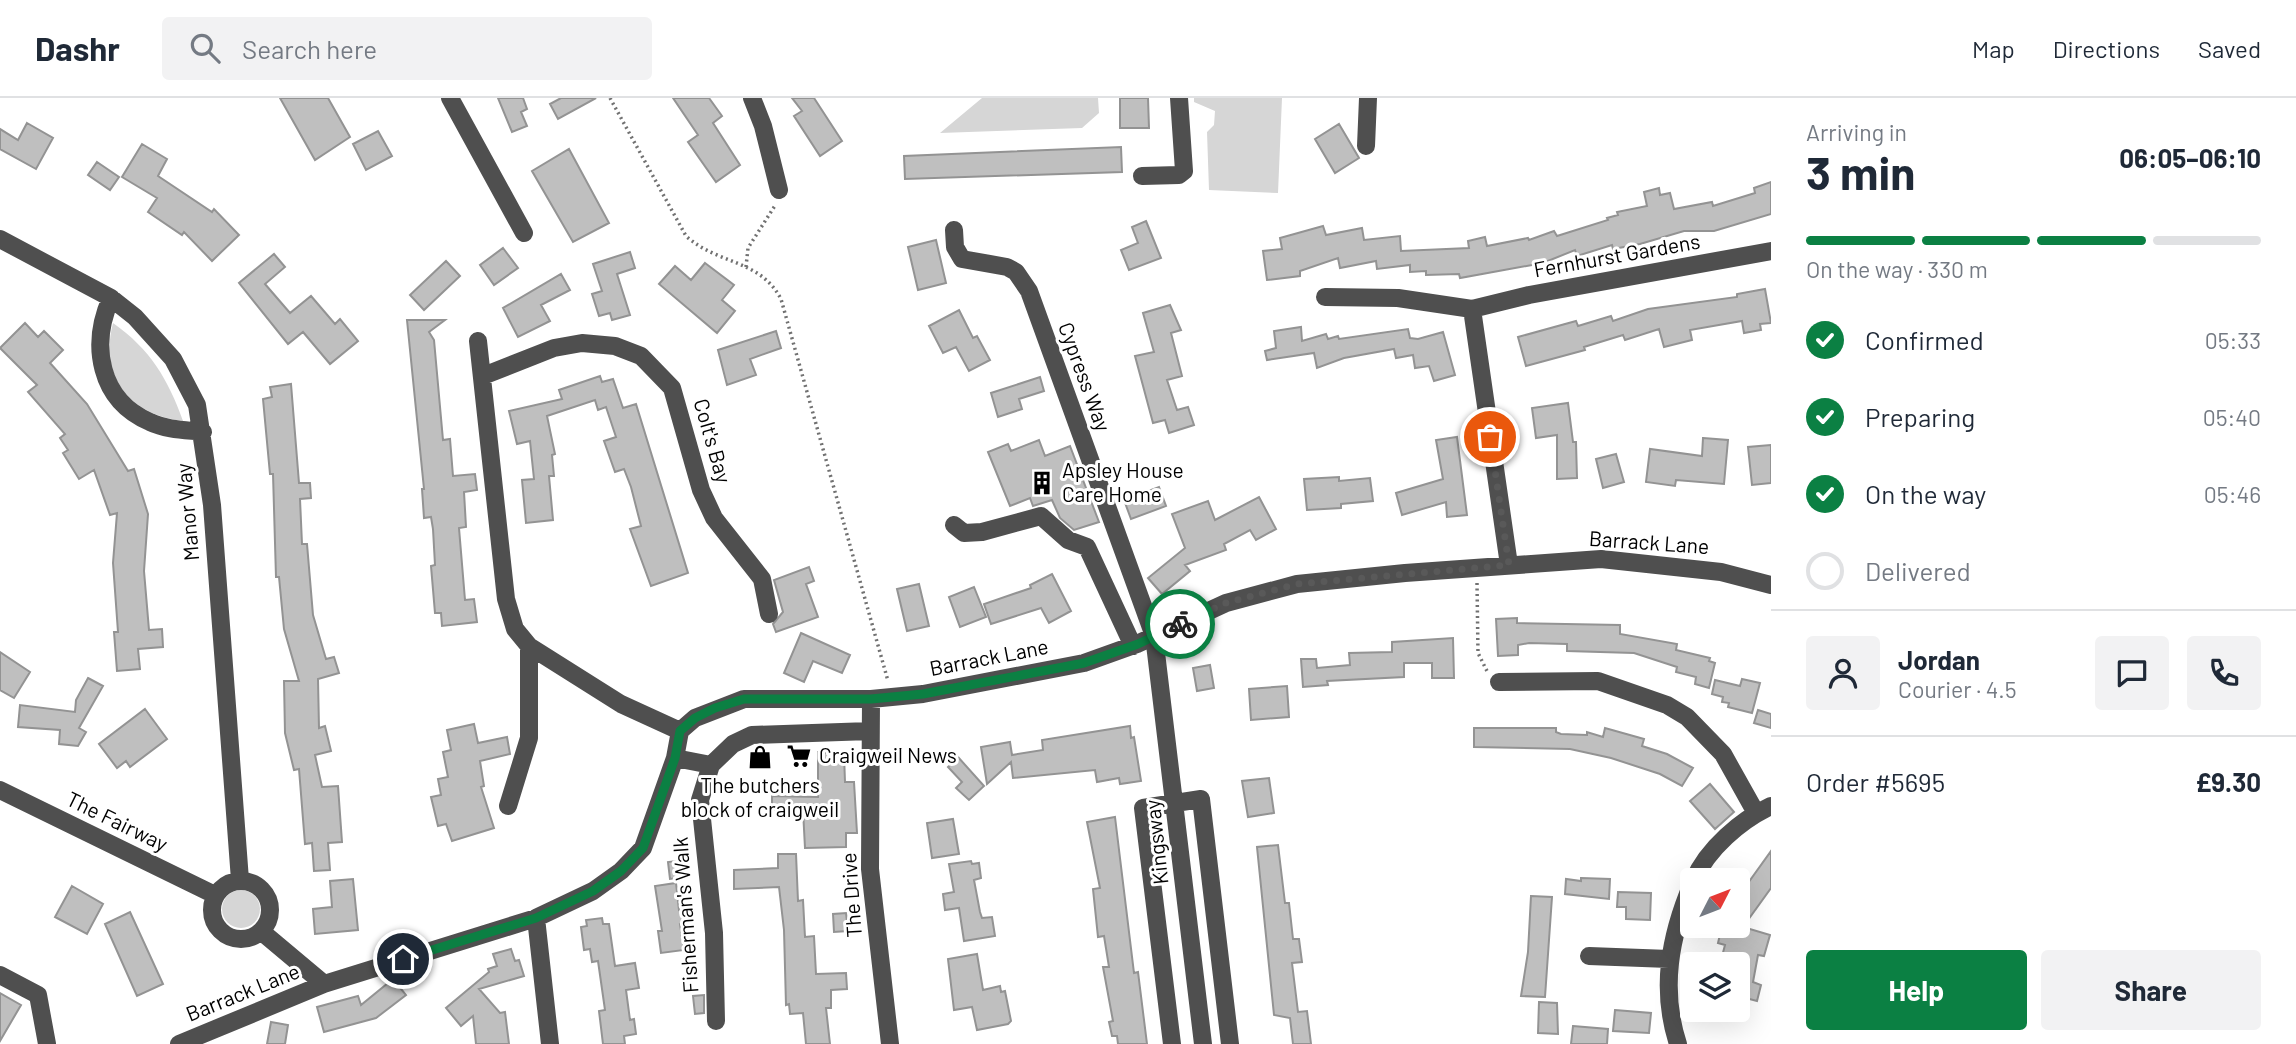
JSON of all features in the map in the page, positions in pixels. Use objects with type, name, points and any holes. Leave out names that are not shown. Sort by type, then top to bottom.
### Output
[{"type":"street","points":[[450,98],[524,233]]},
{"type":"street","points":[[752,98],[764,125],[779,190]]},
{"type":"street","points":[[1142,176],[1178,175],[1184,171],[1179,98]]},
{"type":"street","points":[[1366,146],[1367,98]]},
{"type":"street","name":"Cypress Way","points":[[954,230],[955,247],[962,259],[1007,267],[1016,272],[1029,291],[1154,636]]},
{"type":"street","name":"Manor Way","points":[[0,239],[111,298],[151,332],[188,382],[203,432],[212,505],[240,880]]},
{"type":"street","name":"Fernhurst Gardens","points":[[1325,297],[1398,298],[1472,309],[1542,293],[1771,251]]},
{"type":"street","points":[[111,298],[102,318],[99,356],[103,374],[112,390],[124,405],[152,423],[203,432]]},
{"type":"street","points":[[1472,309],[1509,565]]},
{"type":"street","points":[[478,341],[506,599],[515,629],[530,646],[621,704],[664,721],[680,731]]},
{"type":"street","name":"Colt's Bay","points":[[483,376],[554,348],[582,343],[615,346],[641,356],[672,388],[701,490],[714,518],[762,579],[769,614]]},
{"type":"street","points":[[954,525],[964,533],[982,532],[1041,516],[1068,540],[1087,547],[1133,646]]},
{"type":"street","name":"Barrack Lane","points":[[179,1044],[324,984],[536,918],[593,891],[621,871],[643,848],[675,758],[680,731],[695,718],[744,699],[871,699],[923,694],[1084,663],[1133,646],[1226,603],[1297,584],[1477,567],[1601,559],[1721,572],[1771,585]]},
{"type":"street","name":"Kingsway","points":[[1154,636],[1203,1044]]},
{"type":"street","points":[[508,806],[529,738],[530,646]]},
{"type":"street","points":[[1499,682],[1598,681],[1667,705],[1687,717],[1723,754],[1764,810],[1716,849],[1703,868]]},
{"type":"street","name":"The Drive","points":[[871,699],[870,869],[890,1044]]},
{"type":"street","points":[[675,758],[711,765],[733,744],[752,735],[870,731]]},
{"type":"street","name":"Fisherman's Walk","points":[[711,765],[700,800],[714,933],[716,1021]]},
{"type":"street","name":"The Fairway","points":[[0,790],[215,895]]},
{"type":"street","points":[[1172,1044],[1143,808],[1202,799],[1230,1044]]},
{"type":"street","points":[[240,880],[257,885],[268,898],[270,916],[262,932],[244,939],[226,935],[219,929],[211,913],[215,895],[230,882],[240,880]]},
{"type":"street","points":[[1678,1044],[1668,1001],[1669,959],[1680,913]]},
{"type":"street","points":[[536,918],[550,1044]]},
{"type":"street","name":"Barrack Lane","points":[[262,932],[324,984]]},
{"type":"street","points":[[1589,956],[1669,959]]},
{"type":"street","points":[[0,975],[38,995],[47,1044]]},
{"type":"path","points":[[610,98],[686,236],[702,250],[756,270],[773,284],[781,299],[893,696]]},
{"type":"path","points":[[746,267],[748,248],[775,209],[779,190]]},
{"type":"path","points":[[1477,567],[1478,653],[1483,668],[1499,682]]},
{"type":"shaded area","points":[[982,98],[1098,98],[1099,113],[1082,128],[940,133]]},
{"type":"shaded area","points":[[1194,98],[1282,98],[1278,193],[1209,190],[1207,132],[1214,125],[1215,111],[1194,102]]},
{"type":"shaded area","points":[[113,323],[137,343],[156,366],[183,421],[147,411],[122,390],[110,360]]},
{"type":"shaded area","points":[[241,890],[254,896],[260,909],[254,922],[241,928],[228,922],[222,909],[228,896]]},
{"type":"building","points":[[280,98],[328,98],[350,137],[315,160]]},
{"type":"building","points":[[498,98],[523,98],[527,109],[521,112],[527,126],[512,132]]},
{"type":"building","points":[[561,98],[596,98],[558,119],[550,104]]},
{"type":"building","points":[[673,98],[709,98],[722,116],[713,123],[740,165],[716,182],[688,142],[698,135]]},
{"type":"building","points":[[792,98],[814,98],[842,141],[820,156],[794,116],[802,111]]},
{"type":"building","points":[[1120,98],[1148,98],[1149,128],[1120,128]]},
{"type":"building","points":[[27,123],[53,138],[36,169],[0,149],[0,129],[18,140]]},
{"type":"building","points":[[1339,124],[1359,158],[1335,173],[1315,139]]},
{"type":"building","points":[[378,131],[392,156],[366,170],[353,144]]},
{"type":"building","points":[[142,144],[167,159],[158,176],[212,212],[214,209],[239,235],[212,261],[184,232],[182,235],[148,212],[157,198],[122,177]]},
{"type":"building","points":[[1121,147],[1122,172],[905,179],[904,156]]},
{"type":"building","points":[[569,149],[609,223],[573,242],[532,171]]},
{"type":"building","points":[[97,162],[119,177],[110,190],[88,175]]},
{"type":"building","points":[[1771,182],[1771,214],[1714,231],[1684,231],[1640,244],[1613,249],[1612,245],[1577,256],[1575,250],[1543,263],[1460,278],[1459,274],[1426,275],[1426,271],[1410,272],[1410,265],[1377,269],[1376,261],[1340,268],[1338,258],[1300,271],[1300,276],[1267,280],[1263,251],[1282,249],[1280,238],[1323,226],[1326,235],[1362,228],[1364,240],[1400,236],[1401,251],[1469,248],[1468,241],[1485,237],[1487,246],[1528,238],[1529,240],[1554,231],[1557,236],[1608,220],[1607,218],[1618,215],[1617,212],[1647,206],[1644,192],[1659,188],[1660,195],[1670,193],[1674,209],[1712,202],[1713,206],[1755,193],[1754,188]]},
{"type":"building","points":[[1146,221],[1161,258],[1129,270],[1121,250],[1138,243],[1132,227]]},
{"type":"building","points":[[936,240],[946,283],[918,290],[908,247]]},
{"type":"building","points":[[503,248],[518,268],[494,285],[480,265]]},
{"type":"building","points":[[630,252],[635,268],[617,274],[630,315],[612,320],[610,313],[599,316],[592,294],[602,291],[593,264]]},
{"type":"building","points":[[274,254],[285,267],[265,284],[290,313],[311,296],[335,324],[340,319],[358,341],[330,364],[303,332],[288,344],[239,283]]},
{"type":"building","points":[[446,261],[460,276],[424,310],[410,295]]},
{"type":"building","points":[[705,263],[734,285],[722,300],[735,311],[717,333],[659,284],[675,266],[691,280]]},
{"type":"building","points":[[561,274],[570,290],[541,305],[550,321],[518,337],[503,308]]},
{"type":"building","points":[[1765,289],[1771,323],[1760,324],[1761,330],[1744,333],[1742,321],[1690,330],[1692,340],[1664,347],[1659,329],[1625,340],[1623,335],[1584,347],[1585,350],[1526,366],[1518,337],[1576,321],[1578,326],[1611,316],[1613,321],[1648,309],[1737,297],[1737,294]]},
{"type":"building","points":[[1170,305],[1181,330],[1171,333],[1182,376],[1167,380],[1177,410],[1188,407],[1194,425],[1169,433],[1165,420],[1153,423],[1135,356],[1154,352],[1143,313]]},
{"type":"building","points":[[959,310],[973,338],[977,336],[990,360],[969,371],[956,347],[943,353],[929,326]]},
{"type":"building","points":[[407,320],[445,320],[429,332],[434,340],[443,440],[450,439],[453,476],[475,474],[477,490],[464,492],[466,527],[459,528],[465,600],[474,599],[477,622],[442,626],[441,613],[435,613],[431,566],[435,565],[433,529],[431,517],[424,518],[424,489]]},
{"type":"building","points":[[25,323],[38,337],[44,331],[63,350],[50,363],[87,404],[128,471],[134,469],[148,514],[144,571],[149,630],[162,629],[163,647],[138,649],[140,669],[117,671],[114,632],[118,632],[113,563],[117,513],[110,515],[94,470],[79,479],[63,453],[68,450],[60,438],[65,434],[28,392],[37,385],[0,348]]},
{"type":"building","points":[[1301,327],[1302,341],[1326,334],[1328,339],[1338,336],[1339,339],[1408,329],[1410,338],[1418,339],[1443,332],[1455,375],[1434,381],[1429,366],[1415,368],[1413,355],[1396,358],[1394,349],[1344,358],[1317,368],[1314,353],[1267,360],[1265,351],[1276,348],[1274,331]]},
{"type":"building","points":[[776,331],[781,348],[750,359],[756,375],[727,385],[718,350]]},
{"type":"building","points":[[600,376],[602,382],[613,379],[623,408],[636,404],[688,573],[651,586],[630,529],[641,526],[631,487],[624,469],[615,472],[604,441],[616,437],[606,407],[598,410],[595,400],[547,416],[555,454],[552,455],[554,476],[549,476],[553,520],[526,523],[522,480],[534,479],[530,441],[517,444],[509,411],[562,399],[559,390]]},
{"type":"building","points":[[1040,377],[1044,391],[1019,399],[1022,409],[998,417],[991,393]]},
{"type":"building","points":[[291,384],[299,483],[310,483],[311,498],[300,499],[302,544],[307,544],[313,615],[326,659],[334,657],[339,673],[318,679],[319,728],[325,726],[331,751],[315,755],[322,787],[338,786],[342,842],[328,843],[330,870],[314,871],[312,843],[305,844],[299,769],[294,770],[285,733],[284,681],[299,681],[284,629],[279,577],[276,577],[273,474],[270,474],[263,399],[272,397],[270,387]]},
{"type":"building","points":[[1568,403],[1573,442],[1576,442],[1577,478],[1557,479],[1557,435],[1536,438],[1532,408]]},
{"type":"building","points":[[1457,437],[1467,515],[1447,517],[1446,502],[1402,515],[1396,493],[1443,479],[1436,440]]},
{"type":"building","points":[[1703,438],[1728,440],[1724,484],[1676,480],[1675,486],[1646,482],[1650,449],[1702,456]]},
{"type":"building","name":"Apsley House Care Home","points":[[1039,440],[1045,456],[1070,446],[1099,522],[1074,530],[1060,518],[1052,500],[1033,506],[1030,498],[1010,506],[988,452],[1008,444],[1011,451]]},
{"type":"building","points":[[1771,445],[1771,483],[1752,485],[1748,447]]},
{"type":"building","points":[[1616,454],[1624,482],[1603,488],[1596,459]]},
{"type":"building","points":[[1339,477],[1339,481],[1370,478],[1373,501],[1341,504],[1341,508],[1307,510],[1304,479]]},
{"type":"building","points":[[1159,487],[1166,506],[1131,519],[1124,500]]},
{"type":"building","points":[[1259,497],[1276,529],[1256,540],[1250,530],[1224,544],[1226,550],[1185,565],[1190,571],[1162,594],[1148,578],[1185,548],[1172,514],[1208,501],[1215,520]]},
{"type":"building","points":[[809,567],[814,581],[806,584],[818,617],[776,632],[773,624],[783,612],[774,580]]},
{"type":"building","points":[[1052,574],[1071,611],[1049,623],[1041,608],[991,624],[984,604],[1031,588],[1030,585]]},
{"type":"building","points":[[919,584],[929,626],[907,631],[897,589]]},
{"type":"building","points":[[974,587],[986,617],[960,627],[949,597]]},
{"type":"building","points":[[1517,618],[1517,623],[1620,625],[1620,634],[1677,644],[1676,650],[1710,658],[1709,661],[1715,663],[1709,688],[1695,684],[1696,677],[1676,672],[1677,667],[1634,653],[1567,651],[1567,644],[1529,643],[1518,645],[1518,655],[1498,656],[1496,619]]},
{"type":"building","points":[[801,633],[850,655],[842,673],[813,661],[804,682],[784,673]]},
{"type":"building","points":[[1453,638],[1454,678],[1432,678],[1432,663],[1404,663],[1404,677],[1327,681],[1328,685],[1303,687],[1301,659],[1316,659],[1317,668],[1350,665],[1349,653],[1392,652],[1392,642]]},
{"type":"building","points":[[0,652],[30,672],[14,698],[0,690]]},
{"type":"building","points":[[1210,665],[1214,688],[1197,691],[1193,668]]},
{"type":"building","points":[[88,678],[103,686],[79,728],[86,732],[78,746],[59,744],[60,730],[18,727],[20,705],[75,712],[76,700]]},
{"type":"building","points":[[1742,679],[1760,683],[1752,713],[1728,707],[1729,703],[1722,702],[1723,697],[1712,694],[1715,680],[1740,686]]},
{"type":"building","points":[[1287,686],[1289,717],[1251,720],[1249,689]]},
{"type":"building","points":[[145,709],[167,739],[130,767],[126,761],[117,768],[99,744]]},
{"type":"building","points":[[1758,710],[1771,714],[1771,728],[1754,723]]},
{"type":"building","points":[[474,724],[478,743],[507,737],[510,754],[480,761],[484,786],[481,787],[494,828],[452,841],[446,824],[438,826],[431,797],[441,795],[438,779],[448,777],[443,752],[451,750],[447,730]]},
{"type":"building","points":[[1130,726],[1141,781],[1120,784],[1119,778],[1097,782],[1095,770],[1013,778],[1011,762],[987,784],[981,747],[1010,742],[1012,755],[1043,750],[1042,740]]},
{"type":"building","points":[[1474,728],[1556,728],[1556,732],[1561,734],[1587,735],[1587,732],[1603,737],[1605,728],[1644,739],[1642,746],[1667,754],[1693,768],[1682,786],[1660,774],[1611,758],[1570,749],[1474,747]]},
{"type":"building","points":[[818,752],[844,754],[845,782],[854,782],[857,833],[846,833],[846,847],[805,848],[803,810],[772,810],[772,796],[818,797]]},
{"type":"building","points":[[958,757],[984,786],[969,800],[956,788],[962,782],[948,767]]},
{"type":"building","points":[[1269,778],[1274,813],[1248,817],[1242,781]]},
{"type":"building","points":[[1710,784],[1734,812],[1715,829],[1690,801]]},
{"type":"building","points":[[1115,817],[1134,973],[1138,972],[1147,1044],[1118,1044],[1117,1036],[1112,1036],[1109,1022],[1113,1021],[1103,967],[1109,967],[1104,936],[1098,937],[1093,889],[1100,888],[1087,822]]},
{"type":"building","points":[[953,819],[959,854],[932,858],[927,823]]},
{"type":"building","points":[[1278,845],[1285,903],[1289,903],[1293,939],[1299,939],[1302,962],[1292,963],[1298,1012],[1307,1011],[1311,1044],[1293,1044],[1290,1018],[1274,1015],[1257,847]]},
{"type":"building","points":[[1771,851],[1771,888],[1750,917],[1750,880]]},
{"type":"building","points":[[778,854],[796,854],[798,901],[803,900],[805,937],[814,936],[816,974],[846,973],[847,989],[831,990],[831,1008],[826,1008],[830,1044],[806,1044],[803,1013],[790,1014],[789,1004],[786,1005],[784,930],[779,887],[734,889],[734,870],[778,868]]},
{"type":"building","points":[[684,860],[687,877],[670,879],[668,862]]},
{"type":"building","points":[[971,861],[972,864],[979,863],[981,878],[974,880],[980,912],[982,918],[992,917],[995,936],[964,941],[959,908],[945,910],[943,894],[954,892],[949,864]]},
{"type":"building","points":[[1581,878],[1610,879],[1609,899],[1565,894],[1566,879],[1581,881]]},
{"type":"building","points":[[353,879],[358,930],[315,934],[313,909],[332,907],[330,881]]},
{"type":"building","points":[[676,883],[679,910],[684,909],[686,923],[680,924],[684,950],[661,953],[658,931],[662,931],[655,886]]},
{"type":"building","points":[[72,886],[103,904],[87,934],[55,917]]},
{"type":"building","points":[[1618,892],[1651,893],[1650,920],[1626,919],[1626,907],[1617,907]]},
{"type":"building","points":[[1531,896],[1552,897],[1545,997],[1521,996],[1528,952]]},
{"type":"building","points":[[130,912],[163,984],[137,996],[105,924]]},
{"type":"building","points":[[846,913],[848,931],[834,932],[833,914]]},
{"type":"building","points":[[602,918],[603,924],[609,924],[615,966],[635,963],[639,988],[626,990],[630,1020],[634,1019],[636,1034],[624,1036],[625,1044],[603,1044],[599,1011],[605,1010],[598,961],[592,962],[590,949],[584,950],[581,927],[587,926],[586,920]]},
{"type":"building","points":[[1750,929],[1770,935],[1764,956],[1758,955],[1753,982],[1761,985],[1757,1001],[1750,999],[1750,952],[1723,952],[1725,945],[1718,943],[1719,938],[1750,938]]},
{"type":"building","points":[[511,949],[515,961],[519,960],[524,976],[479,989],[500,1013],[505,1012],[509,1044],[476,1044],[473,1016],[461,1026],[446,1008],[489,972],[488,969],[497,966],[493,954]]},
{"type":"building","points":[[977,954],[983,990],[1000,986],[1001,992],[1005,991],[1011,1021],[1008,1024],[977,1030],[972,1007],[954,1010],[948,959]]},
{"type":"building","points":[[393,979],[406,995],[376,1018],[324,1032],[317,1007],[358,996],[361,1005]]},
{"type":"building","points":[[0,993],[21,1005],[0,1041]]},
{"type":"building","points":[[704,995],[704,1013],[695,1014],[693,996]]},
{"type":"building","points":[[1539,1002],[1557,1003],[1558,1034],[1538,1033]]},
{"type":"building","points":[[1615,1010],[1651,1013],[1649,1033],[1613,1031]]},
{"type":"building","points":[[271,1022],[288,1025],[285,1044],[267,1044]]},
{"type":"building","points":[[1573,1026],[1608,1029],[1607,1044],[1571,1044]]},
{"type":"way so far","points":[[1180,624],[1226,603],[1297,584],[1509,565],[1490,437]]},
{"type":"place","name":"Apsley House Care Home","points":[[1042,483]]},
{"type":"place","name":"Craigweil News","points":[[799,756]]},
{"type":"place","name":"The butchers block of craigweil","points":[[760,757]]},
{"type":"route","points":[[403,959],[536,918],[593,891],[621,871],[643,848],[675,758],[680,731],[695,718],[715,708],[744,699],[871,699],[923,694],[1084,663],[1138,644],[1180,624]]}]
